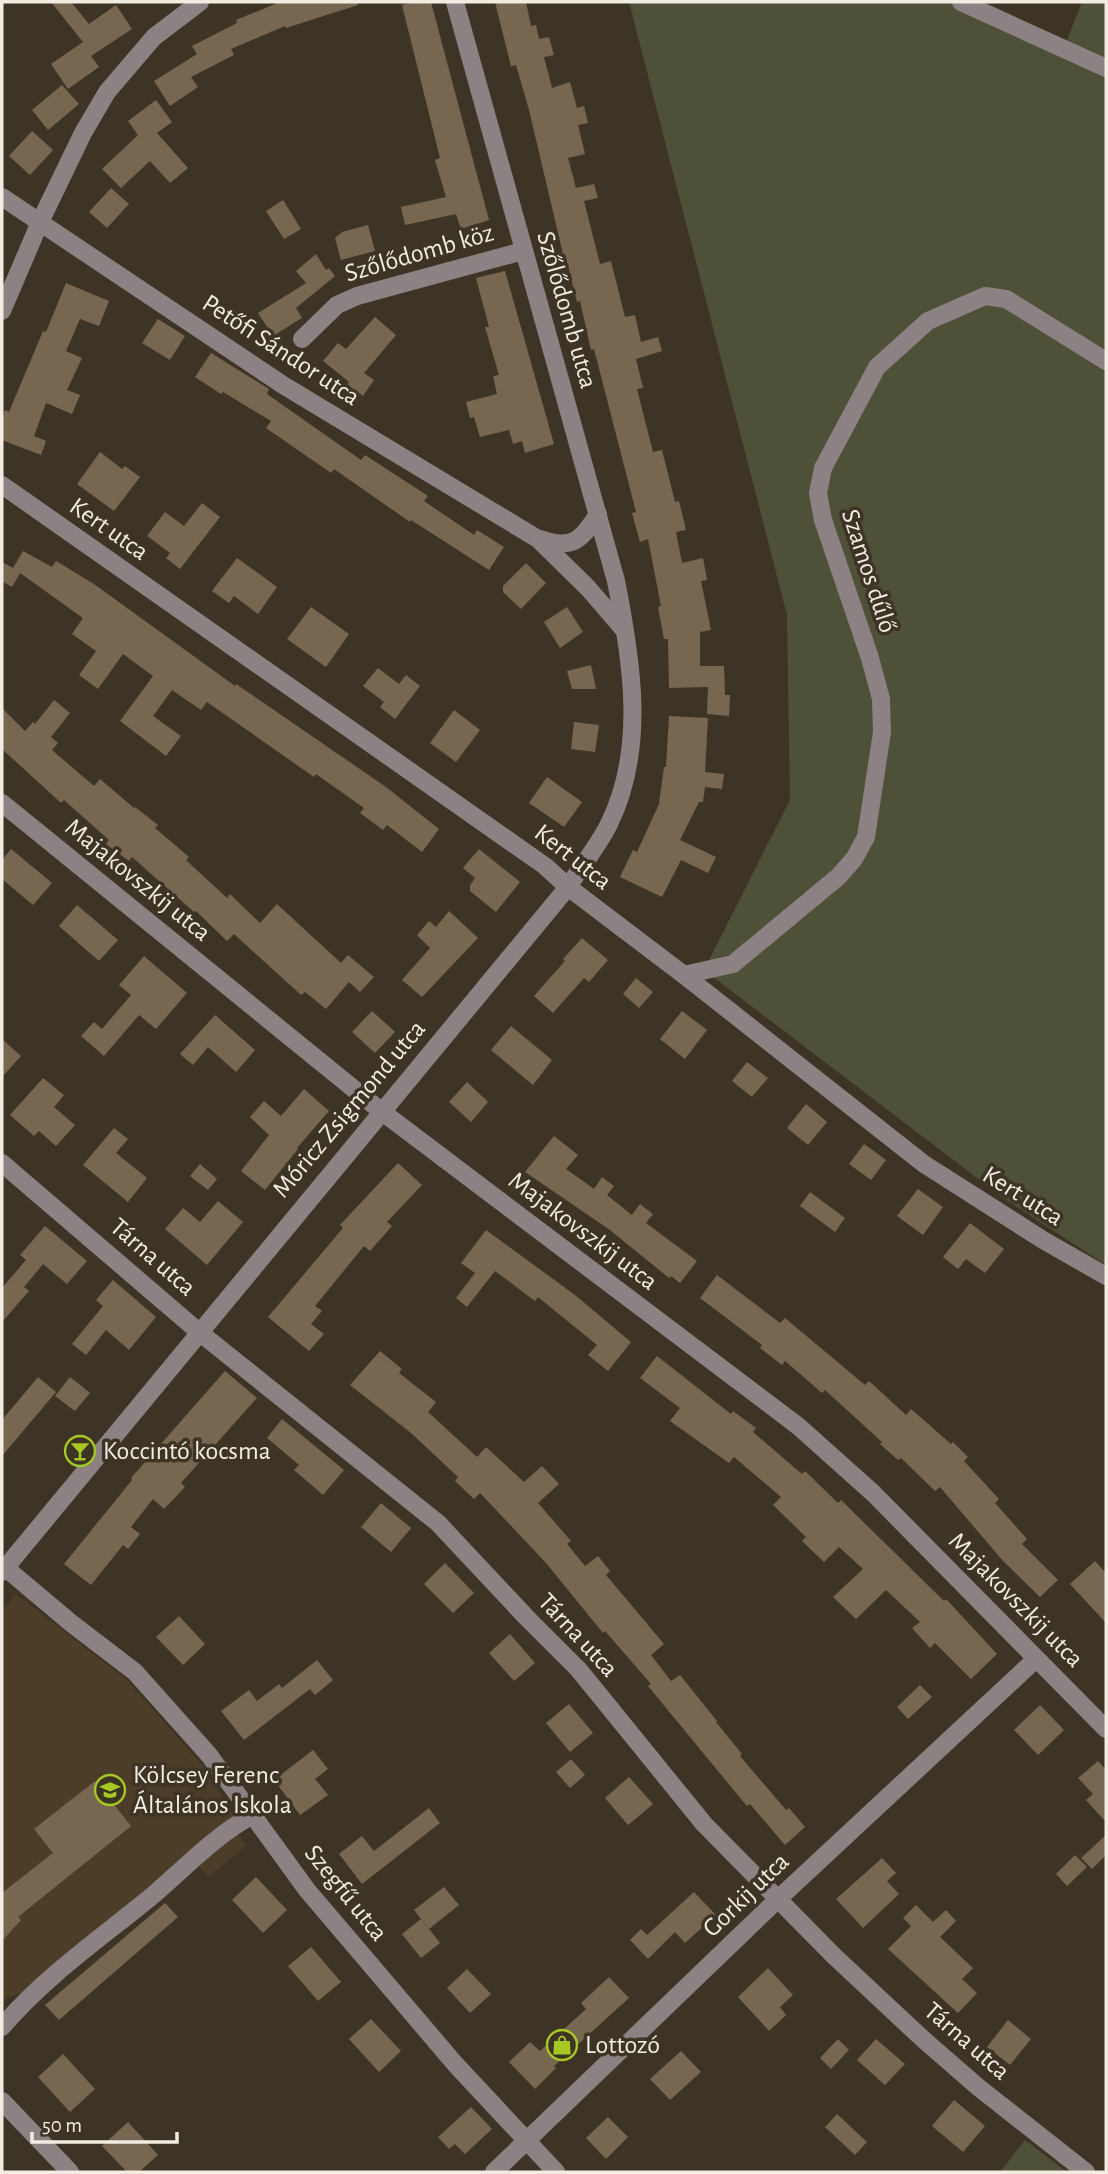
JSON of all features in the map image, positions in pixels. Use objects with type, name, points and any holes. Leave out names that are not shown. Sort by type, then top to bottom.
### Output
[{"type":"street","name":"Szőlődomb utca","points":[[455,2],[617,581],[627,634]]},
{"type":"street","points":[[961,2],[1106,68]]},
{"type":"street","points":[[2,311],[40,222],[83,133],[107,92],[154,37],[197,3]]},
{"type":"street","name":"Petőfi Sándor utca","points":[[2,197],[283,385],[538,539],[556,545],[570,544],[585,535],[598,514]]},
{"type":"street","name":"Szőlődomb köz","points":[[302,339],[337,305],[357,296],[523,251]]},
{"type":"street","name":"Szamos dűlő","points":[[684,975],[733,964],[838,877],[855,859],[866,837],[882,732],[881,699],[870,658],[823,520],[818,494],[822,468],[877,367],[928,321],[985,296],[1006,299],[1106,361]]},
{"type":"street","name":"Kert utca","points":[[2,485],[545,866],[568,887],[924,1164],[1043,1240],[1106,1276]]},
{"type":"street","name":"Petőfi Sándor utca","points":[[538,539],[588,588],[627,634]]},
{"type":"street","name":"Móricz Zsigmond utca","points":[[3,1568],[568,887],[608,826],[622,793],[630,754],[633,695],[627,634]]},
{"type":"street","name":"Majakovszkij utca","points":[[2,803],[381,1111],[798,1426],[873,1493],[1106,1729]]},
{"type":"street","name":"Tárna utca","points":[[2,1163],[200,1332],[438,1523],[579,1670],[704,1824],[778,1899],[924,2040],[978,2087],[1086,2172]]},
{"type":"street","name":"Szegfű utca","points":[[3,1568],[135,1672],[209,1755],[307,1890],[456,2066],[556,2172]]},
{"type":"street","name":"Gorkij utca","points":[[494,2172],[778,1899],[1036,1659]]},
{"type":"street","points":[[2,2027],[24,2000],[228,1829],[253,1815]]},
{"type":"street","points":[[2,2101],[70,2172]]},
{"type":"shaded area","name":"Kölcsey Ferenc Általános Iskola","points":[[16,1594],[127,1680],[202,1765],[234,1815],[22,1993],[2,2000],[2,1611]]},
{"type":"shaded area","points":[[235,1831],[247,1845],[208,1877],[196,1863]]},
{"type":"green space","points":[[629,2],[969,2],[1065,45],[1082,2],[1106,2],[1106,1265],[1002,1197],[704,970],[790,800],[787,615]]},
{"type":"green space","points":[[1025,2140],[1067,2172],[1000,2172]]},
{"type":"building","points":[[51,2],[71,2],[89,24],[116,5],[132,29],[91,56],[99,67],[68,89],[51,64],[83,42]]},
{"type":"building","points":[[280,2],[358,2],[358,5],[286,28],[285,26],[231,49],[234,55],[191,77],[198,87],[170,106],[154,81],[197,54],[192,46],[237,23],[236,20]]},
{"type":"building","points":[[431,2],[489,220],[461,229],[456,214],[405,225],[401,207],[446,197],[435,160],[440,158],[402,5]]},
{"type":"building","points":[[495,2],[526,2],[531,26],[536,25],[539,39],[549,37],[554,55],[544,57],[552,88],[570,82],[577,108],[584,106],[588,123],[578,125],[585,154],[568,158],[576,188],[594,184],[598,198],[584,201],[600,264],[611,261],[625,317],[635,315],[641,342],[658,337],[662,351],[636,359],[643,388],[637,389],[653,452],[662,450],[675,502],[679,501],[686,530],[676,532],[682,563],[703,558],[707,580],[701,581],[711,630],[700,632],[700,666],[724,666],[725,695],[730,695],[729,716],[707,714],[708,687],[669,688],[668,639],[664,639],[658,607],[661,606],[648,539],[640,542],[632,513],[636,512],[594,349],[591,350],[580,301],[577,302],[563,254],[529,110],[516,65],[511,66]]},
{"type":"building","points":[[62,85],[79,104],[48,130],[32,110]]},
{"type":"building","points":[[156,100],[172,122],[157,133],[188,168],[170,183],[150,161],[121,188],[102,169],[138,135],[128,121]]},
{"type":"building","points":[[32,131],[53,150],[30,175],[9,156]]},
{"type":"building","points":[[111,188],[129,204],[107,228],[89,212]]},
{"type":"building","points":[[283,200],[301,229],[284,239],[266,211]]},
{"type":"building","points":[[368,225],[375,251],[341,260],[335,238],[342,232]]},
{"type":"building","points":[[316,254],[326,270],[329,268],[335,276],[296,308],[302,318],[273,336],[258,313],[306,283],[296,271]]},
{"type":"building","points":[[505,271],[554,444],[525,453],[522,441],[513,444],[509,430],[480,437],[474,417],[470,418],[466,402],[497,394],[493,376],[499,375],[485,327],[489,327],[476,278]]},
{"type":"building","points":[[66,283],[109,301],[99,326],[80,319],[66,351],[82,358],[67,390],[80,395],[72,414],[46,403],[34,436],[46,441],[41,455],[2,440],[2,419],[5,410],[9,412]]},
{"type":"building","points":[[375,317],[396,335],[364,373],[374,380],[363,396],[347,385],[349,382],[323,361],[338,343],[346,349]]},
{"type":"building","points":[[158,319],[185,336],[170,360],[142,343]]},
{"type":"building","points":[[211,353],[269,389],[267,394],[361,460],[365,455],[428,496],[424,501],[474,535],[477,530],[504,547],[489,570],[411,520],[410,522],[334,469],[331,473],[266,428],[271,421],[195,377]]},
{"type":"building","points":[[100,452],[122,469],[125,466],[140,477],[114,511],[77,484]]},
{"type":"building","points":[[202,503],[220,517],[180,569],[166,558],[170,553],[147,536],[165,512],[184,526]]},
{"type":"building","points":[[23,551],[52,567],[56,561],[94,584],[235,686],[236,684],[386,787],[439,829],[422,852],[387,825],[383,830],[360,813],[364,808],[316,774],[314,777],[207,702],[201,710],[172,690],[153,716],[181,736],[166,756],[120,721],[153,676],[123,654],[98,689],[79,675],[96,651],[72,634],[83,618],[20,573],[12,587],[2,581],[2,562],[13,568]]},
{"type":"building","points":[[237,558],[277,587],[258,614],[234,596],[229,603],[212,591]]},
{"type":"building","points":[[526,563],[546,583],[521,609],[503,592],[503,586]]},
{"type":"building","points":[[311,607],[349,634],[326,667],[287,639]]},
{"type":"building","points":[[567,607],[583,632],[560,648],[544,622]]},
{"type":"building","points":[[591,665],[596,689],[572,689],[567,671]]},
{"type":"building","points":[[378,668],[399,684],[406,675],[420,686],[395,719],[380,707],[384,702],[363,686]]},
{"type":"building","points":[[54,700],[70,713],[51,737],[58,743],[52,750],[94,786],[100,779],[158,825],[155,828],[189,857],[186,860],[227,898],[230,894],[260,923],[277,904],[341,963],[348,955],[374,977],[360,992],[349,982],[326,1009],[305,992],[301,995],[234,934],[227,941],[132,857],[129,861],[106,844],[109,840],[64,800],[61,803],[2,749],[2,708],[25,731],[33,722],[35,724]]},
{"type":"building","points":[[454,710],[480,730],[456,762],[430,743]]},
{"type":"building","points":[[669,716],[708,718],[705,772],[724,774],[722,789],[705,787],[703,802],[699,802],[680,840],[716,857],[708,873],[681,860],[662,897],[620,877],[633,850],[637,852],[659,804],[666,767]]},
{"type":"building","points":[[574,722],[599,725],[595,752],[571,749]]},
{"type":"building","points":[[547,777],[582,802],[564,827],[529,803]]},
{"type":"building","points":[[11,849],[52,883],[33,905],[2,879],[2,860]]},
{"type":"building","points":[[479,849],[520,882],[496,912],[470,891],[470,885],[475,878],[463,868]]},
{"type":"building","points":[[77,905],[118,940],[99,961],[59,926]]},
{"type":"building","points":[[449,911],[478,938],[422,997],[402,980],[430,948],[417,935],[429,921],[436,927]]},
{"type":"building","points":[[582,938],[608,960],[589,982],[584,978],[553,1013],[534,996]]},
{"type":"building","points":[[144,956],[187,993],[156,1029],[139,1015],[104,1056],[81,1036],[94,1022],[102,1029],[131,995],[119,985]]},
{"type":"building","points":[[636,978],[653,992],[639,1008],[623,994]]},
{"type":"building","points":[[372,1011],[395,1032],[375,1053],[352,1032]]},
{"type":"building","points":[[682,1011],[707,1030],[685,1059],[660,1039]]},
{"type":"building","points":[[215,1015],[255,1050],[236,1072],[208,1047],[193,1065],[180,1054]]},
{"type":"building","points":[[511,1026],[552,1060],[533,1085],[491,1050]]},
{"type":"building","points":[[2,1039],[21,1056],[2,1077]]},
{"type":"building","points":[[747,1062],[768,1078],[752,1097],[732,1081]]},
{"type":"building","points":[[43,1078],[64,1095],[54,1107],[75,1125],[56,1146],[39,1131],[34,1136],[10,1115]]},
{"type":"building","points":[[467,1082],[488,1102],[471,1122],[449,1102]]},
{"type":"building","points":[[304,1089],[329,1111],[265,1190],[241,1171],[269,1135],[250,1117],[264,1101],[281,1116]]},
{"type":"building","points":[[806,1104],[827,1122],[808,1145],[787,1128]]},
{"type":"building","points":[[114,1128],[128,1139],[116,1153],[147,1178],[128,1202],[83,1165]]},
{"type":"building","points":[[554,1136],[578,1155],[566,1169],[594,1189],[602,1177],[614,1186],[607,1195],[632,1215],[640,1204],[653,1214],[646,1223],[697,1261],[680,1283],[671,1276],[669,1278],[610,1230],[525,1172]]},
{"type":"building","points":[[864,1144],[886,1160],[871,1180],[849,1164]]},
{"type":"building","points":[[398,1163],[422,1185],[387,1222],[392,1226],[370,1251],[364,1246],[315,1306],[322,1311],[311,1324],[324,1334],[309,1351],[268,1317],[343,1228],[340,1225]]},
{"type":"building","points":[[200,1164],[217,1179],[208,1190],[190,1176]]},
{"type":"building","points":[[918,1189],[943,1207],[923,1235],[897,1216]]},
{"type":"building","points":[[810,1192],[845,1218],[835,1232],[800,1206]]},
{"type":"building","points":[[218,1201],[243,1222],[207,1265],[165,1229],[183,1208],[200,1222]]},
{"type":"building","points":[[970,1223],[1004,1249],[985,1273],[966,1259],[958,1269],[943,1257]]},
{"type":"building","points":[[45,1226],[87,1261],[67,1284],[43,1264],[24,1287],[29,1291],[2,1322],[2,1288],[26,1260],[20,1255]]},
{"type":"building","points":[[486,1230],[575,1295],[631,1342],[608,1371],[588,1355],[597,1345],[538,1297],[535,1301],[495,1271],[467,1307],[456,1298],[475,1273],[461,1263]]},
{"type":"building","points":[[717,1275],[780,1323],[785,1318],[865,1385],[869,1381],[906,1415],[911,1409],[951,1444],[953,1442],[968,1457],[964,1461],[999,1499],[995,1503],[1027,1539],[1022,1544],[1058,1580],[1040,1597],[1003,1561],[940,1487],[935,1491],[901,1458],[898,1460],[880,1444],[882,1442],[825,1390],[822,1393],[785,1361],[782,1365],[760,1348],[762,1345],[700,1298]]},
{"type":"building","points":[[113,1280],[156,1317],[129,1350],[106,1330],[86,1355],[72,1344],[103,1306],[96,1300]]},
{"type":"building","points":[[380,1351],[402,1369],[399,1373],[436,1402],[428,1412],[477,1457],[486,1447],[524,1482],[542,1466],[559,1484],[538,1503],[571,1541],[567,1544],[585,1566],[598,1556],[610,1571],[606,1575],[664,1644],[651,1655],[671,1681],[680,1675],[742,1754],[740,1756],[786,1810],[789,1808],[805,1827],[785,1845],[750,1804],[747,1806],[732,1788],[648,1686],[651,1684],[605,1631],[603,1633],[546,1563],[480,1493],[474,1499],[455,1481],[458,1477],[411,1433],[350,1385]]},
{"type":"building","points":[[657,1356],[731,1414],[733,1411],[756,1428],[753,1432],[802,1474],[805,1471],[838,1503],[841,1500],[944,1601],[946,1599],[997,1654],[971,1679],[935,1643],[930,1648],[912,1628],[920,1622],[886,1590],[856,1619],[833,1597],[863,1569],[839,1547],[824,1562],[802,1541],[806,1537],[773,1505],[781,1497],[734,1457],[729,1463],[670,1421],[680,1408],[640,1378]]},
{"type":"building","points":[[225,1371],[257,1398],[181,1483],[185,1487],[164,1509],[153,1499],[131,1527],[140,1534],[128,1549],[123,1545],[91,1585],[64,1564],[131,1478]]},
{"type":"building","points":[[38,1377],[56,1392],[2,1456],[2,1420]]},
{"type":"building","points":[[70,1377],[90,1393],[75,1411],[55,1396]]},
{"type":"building","points":[[282,1419],[344,1470],[323,1495],[294,1470],[299,1465],[267,1438]]},
{"type":"building","points":[[381,1503],[411,1528],[391,1552],[361,1527]]},
{"type":"building","points":[[1095,1561],[1106,1573],[1106,1623],[1070,1584]]},
{"type":"building","points":[[445,1563],[474,1593],[453,1613],[424,1584]]},
{"type":"building","points":[[179,1616],[205,1644],[183,1665],[156,1637]]},
{"type":"building","points":[[510,1634],[535,1663],[514,1681],[489,1653]]},
{"type":"building","points":[[317,1660],[333,1680],[315,1695],[310,1689],[244,1740],[221,1711],[249,1690],[257,1701],[279,1684],[282,1688]]},
{"type":"building","points":[[920,1685],[932,1697],[908,1719],[897,1707]]},
{"type":"building","points":[[569,1704],[593,1733],[570,1752],[546,1723]]},
{"type":"building","points":[[1040,1705],[1064,1730],[1038,1755],[1014,1730]]},
{"type":"building","points":[[313,1750],[328,1769],[315,1779],[328,1795],[300,1815],[274,1780]]},
{"type":"building","points":[[571,1759],[585,1775],[570,1788],[556,1772]]},
{"type":"building","points":[[1098,1761],[1106,1770],[1106,1822],[1086,1800],[1093,1794],[1078,1778]]},
{"type":"building","points":[[629,1777],[653,1804],[628,1825],[605,1798]]},
{"type":"building","points":[[95,1781],[131,1826],[18,1917],[21,1920],[2,1941],[2,1893],[53,1853],[34,1829]]},
{"type":"building","points":[[429,1808],[440,1823],[362,1884],[339,1854],[362,1836],[374,1851]]},
{"type":"building","points":[[1106,1835],[1106,1855],[1092,1869],[1081,1858]]},
{"type":"building","points":[[1075,1855],[1087,1867],[1067,1886],[1056,1874]]},
{"type":"building","points":[[882,1858],[896,1873],[887,1881],[899,1894],[863,1928],[836,1899]]},
{"type":"building","points":[[256,1877],[287,1910],[263,1933],[232,1900]]},
{"type":"building","points":[[444,1887],[459,1905],[429,1929],[414,1910]]},
{"type":"building","points":[[694,1892],[716,1915],[685,1943],[675,1932],[648,1959],[630,1940],[641,1929],[647,1935]]},
{"type":"building","points":[[165,1903],[178,1917],[59,2020],[45,2005]]},
{"type":"building","points":[[916,1905],[933,1922],[946,1910],[956,1921],[940,1937],[973,1968],[962,1979],[977,1993],[958,2013],[888,1949],[911,1926],[903,1918]]},
{"type":"building","points":[[421,1919],[440,1943],[421,1958],[402,1934]]},
{"type":"building","points":[[311,1947],[341,1982],[318,2001],[288,1966]]},
{"type":"building","points":[[768,1968],[793,1995],[780,2007],[786,2015],[769,2031],[738,1997]]},
{"type":"building","points":[[467,1969],[491,1994],[470,2013],[447,1988]]},
{"type":"building","points":[[609,1977],[629,1998],[554,2066],[556,2068],[535,2089],[509,2062],[530,2042],[540,2051],[586,2009],[581,2003]]},
{"type":"building","points":[[371,2019],[401,2051],[379,2072],[349,2039]]},
{"type":"building","points":[[1008,2020],[1031,2039],[1010,2065],[987,2047]]},
{"type":"building","points":[[838,2039],[849,2050],[831,2069],[820,2058]]},
{"type":"building","points":[[876,2039],[905,2064],[885,2085],[857,2060]]},
{"type":"building","points":[[681,2051],[701,2072],[670,2100],[650,2079]]},
{"type":"building","points":[[63,2054],[95,2089],[70,2112],[38,2077]]},
{"type":"building","points":[[954,2100],[985,2126],[963,2152],[932,2126]]},
{"type":"building","points":[[471,2107],[492,2129],[465,2154],[455,2144],[449,2149],[438,2137]]},
{"type":"building","points":[[837,2114],[867,2142],[855,2155],[825,2127]]},
{"type":"building","points":[[608,2117],[628,2137],[606,2159],[586,2138]]},
{"type":"building","points":[[128,2122],[158,2155],[139,2172],[127,2172],[102,2146]]},
{"type":"place","name":"Koccintó kocsma","points":[[80,1451]]},
{"type":"place","name":"Kölcsey Ferenc Általános Iskola","points":[[110,1790]]},
{"type":"place","name":"Lottozó","points":[[562,2045]]}]
